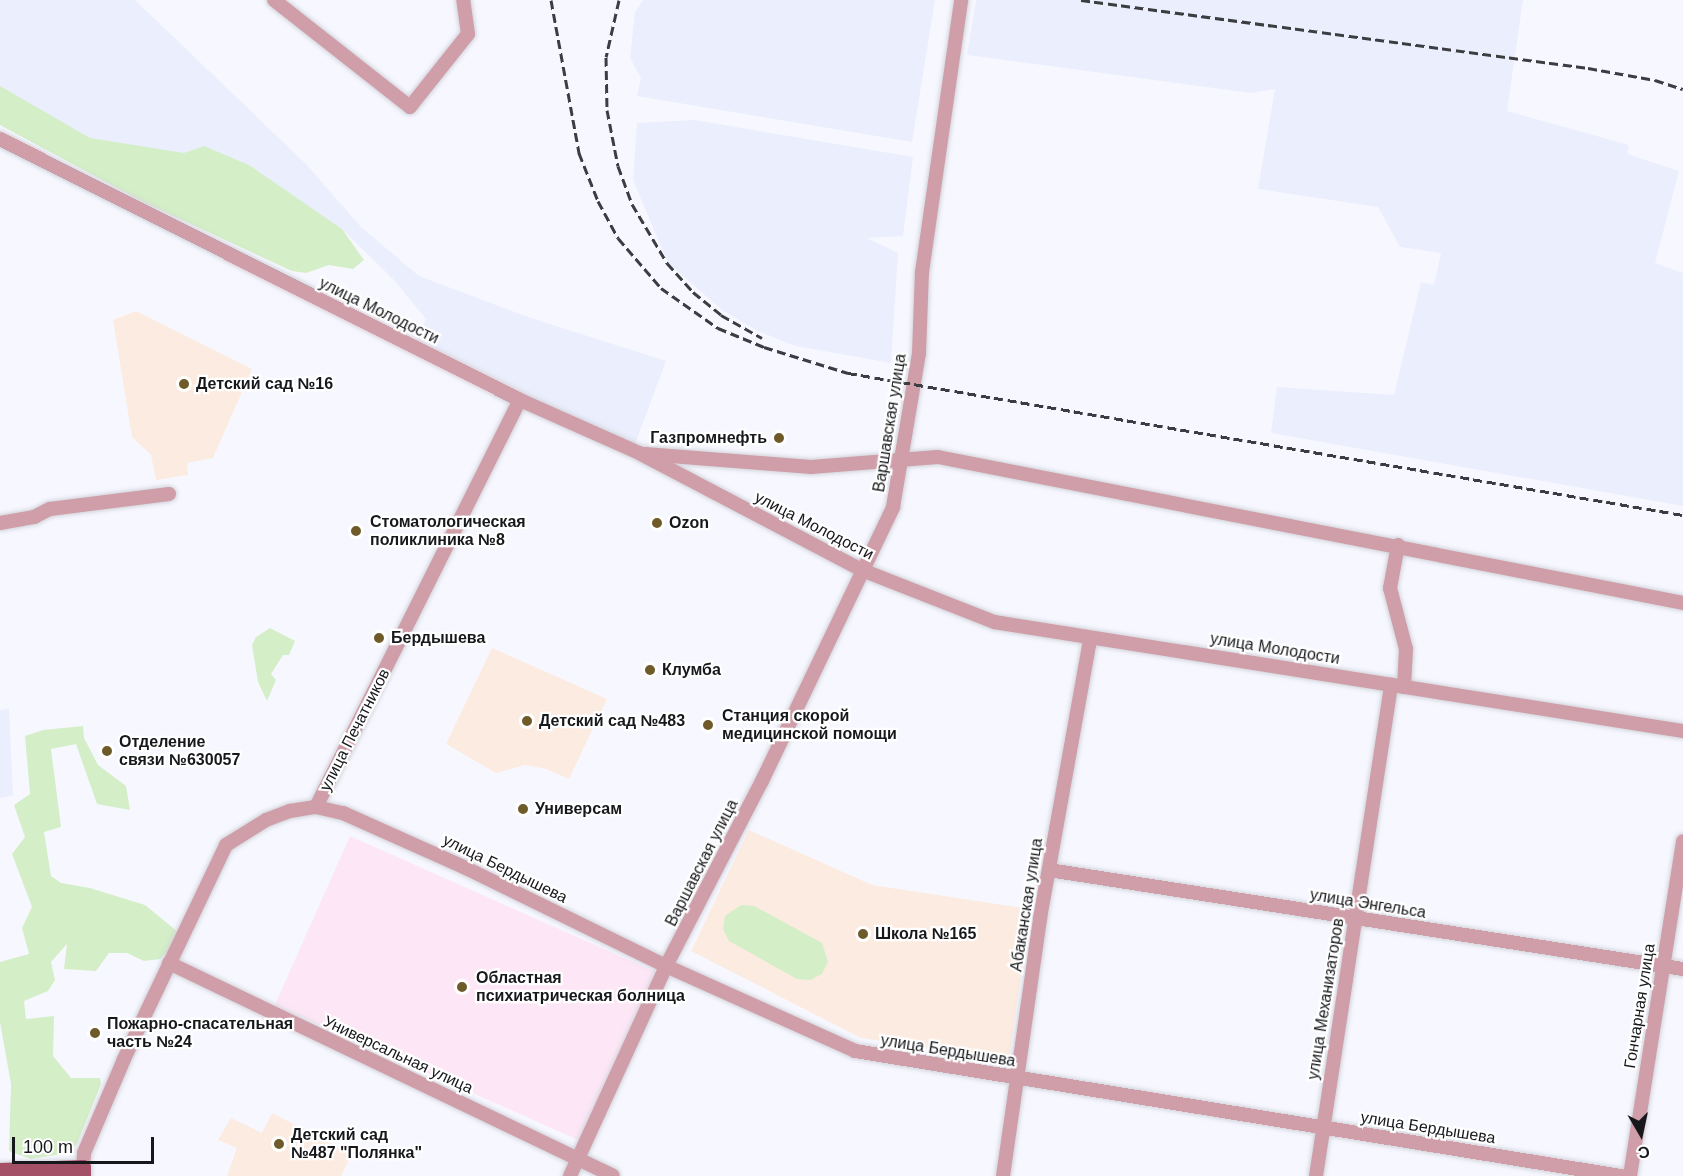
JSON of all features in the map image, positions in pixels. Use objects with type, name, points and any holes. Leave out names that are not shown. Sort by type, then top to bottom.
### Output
[{"type":"main road","points":[[0,1171],[83,1172]]},
{"type":"street","points":[[274,0],[410,107],[468,34],[463,0]]},
{"type":"street","name":"Варшавская улица","points":[[570,1176],[666,966],[762,781],[893,507],[919,353],[922,272],[961,0]]},
{"type":"street","name":"улица Молодости","points":[[0,139],[520,400],[639,453],[862,570],[994,622],[1683,731]]},
{"type":"street","name":"улица Печатников","points":[[83,1172],[84,1153],[169,963],[226,845],[266,820],[290,811],[316,807],[520,400]]},
{"type":"street","points":[[639,453],[811,467],[938,457],[1398,545],[1683,603]]},
{"type":"street","points":[[0,523],[34,517],[50,509],[169,494]]},
{"type":"street","name":"улица Механизаторов","points":[[1317,1176],[1355,920],[1397,686],[1406,649],[1390,588],[1398,545]]},
{"type":"street","name":"Абаканская улица","points":[[1003,1176],[1049,870],[1090,639]]},
{"type":"street","name":"улица Бердышева","points":[[316,807],[343,813],[455,863],[666,966],[855,1051],[1621,1176]]},
{"type":"street","name":"Гончарная улица","points":[[1630,1176],[1683,841]]},
{"type":"street","name":"улица Энгельса","points":[[1049,870],[1355,920],[1683,969]]},
{"type":"street","name":"Универсальная улица","points":[[169,963],[613,1176]]},
{"type":"shaded area","points":[[0,0],[135,0],[306,164],[361,227],[419,276],[531,318],[666,361],[634,447],[508,391],[416,341],[426,319],[392,278],[341,228],[279,187],[181,156],[97,142],[0,90]]},
{"type":"shaded area","points":[[643,0],[935,0],[912,142],[637,96],[641,78],[630,58],[635,12]]},
{"type":"shaded area","points":[[976,0],[1523,0],[1507,111],[1629,145],[1627,154],[1679,171],[1655,263],[1683,273],[1683,506],[1271,433],[1277,387],[1394,395],[1421,282],[1434,285],[1441,253],[1400,247],[1378,207],[1258,189],[1275,89],[1251,93],[967,55]]},
{"type":"shaded area","points":[[694,120],[913,157],[903,236],[867,238],[898,253],[891,363],[795,346],[758,331],[722,310],[668,263],[633,180],[637,123]]},
{"type":"shaded area","name":"Детский сад №16","points":[[136,311],[252,369],[213,458],[187,463],[188,475],[156,480],[151,455],[132,437],[113,320]]},
{"type":"shaded area","name":"Детский сад №483","points":[[492,648],[607,699],[569,779],[546,769],[525,765],[496,773],[446,744]]},
{"type":"shaded area","points":[[9,709],[13,796],[0,798],[0,710]]},
{"type":"shaded area","name":"Школа №165","points":[[749,830],[872,885],[1030,909],[1009,1060],[861,1038],[691,951]]},
{"type":"shaded area","name":"Областная психиатрическая болница","points":[[350,836],[655,972],[580,1141],[275,1005]]},
{"type":"shaded area","name":"Детский сад №487 \"Полянка\"","points":[[272,1113],[352,1154],[341,1176],[227,1176],[237,1148],[218,1140],[231,1118],[262,1133]]},
{"type":"green space","points":[[0,86],[90,138],[184,153],[204,146],[249,165],[342,229],[364,260],[353,269],[329,265],[306,273],[292,271],[143,202],[0,125]]},
{"type":"green space","points":[[270,628],[295,641],[289,655],[283,655],[271,674],[276,680],[267,701],[258,682],[252,645],[256,637]]},
{"type":"green space","points":[[83,726],[84,738],[98,765],[126,786],[130,810],[97,804],[76,744],[51,749],[61,827],[44,832],[51,876],[61,883],[90,888],[145,905],[178,932],[174,945],[160,959],[144,961],[127,953],[109,953],[96,971],[64,969],[67,944],[51,962],[55,980],[48,991],[24,1001],[26,1019],[54,1016],[53,1056],[71,1078],[100,1078],[101,1084],[77,1144],[68,1153],[31,1159],[9,1151],[11,1084],[0,1022],[0,962],[29,954],[22,928],[32,907],[12,854],[25,837],[14,805],[30,794],[25,736],[43,730]]},
{"type":"green space","points":[[741,905],[754,906],[822,943],[828,962],[822,974],[810,980],[797,979],[729,941],[723,929],[725,916]]},
{"type":"railway","points":[[551,0],[579,153],[598,201],[618,238],[661,288],[718,328],[764,347],[848,373],[1683,515]]},
{"type":"railway","points":[[619,0],[606,57],[607,110],[618,166],[632,204],[667,263],[693,292],[721,315],[762,338]]},
{"type":"railway","points":[[1081,0],[1588,68],[1655,80],[1683,89]]},
{"type":"place","name":"Детский сад №16","points":[[184,384]]},
{"type":"place","name":"Газпромнефть","points":[[779,438]]},
{"type":"place","name":"Ozon","points":[[657,523]]},
{"type":"place","name":"Стоматологическая поликлиника №8","points":[[356,531]]},
{"type":"place","name":"Бердышева","points":[[379,638]]},
{"type":"place","name":"Клумба","points":[[650,670]]},
{"type":"place","name":"Детский сад №483","points":[[527,721]]},
{"type":"place","name":"Станция скорой медицинской помощи","points":[[708,725]]},
{"type":"place","name":"Отделение связи №630057","points":[[107,751]]},
{"type":"place","name":"Универсам","points":[[523,809]]},
{"type":"place","name":"Школа №165","points":[[863,934]]},
{"type":"place","name":"Областная психиатрическая болница","points":[[462,987]]},
{"type":"place","name":"Пожарно-спасательная часть №24","points":[[95,1033]]},
{"type":"place","name":"Детский сад №487 \"Полянка\"","points":[[279,1144]]}]
